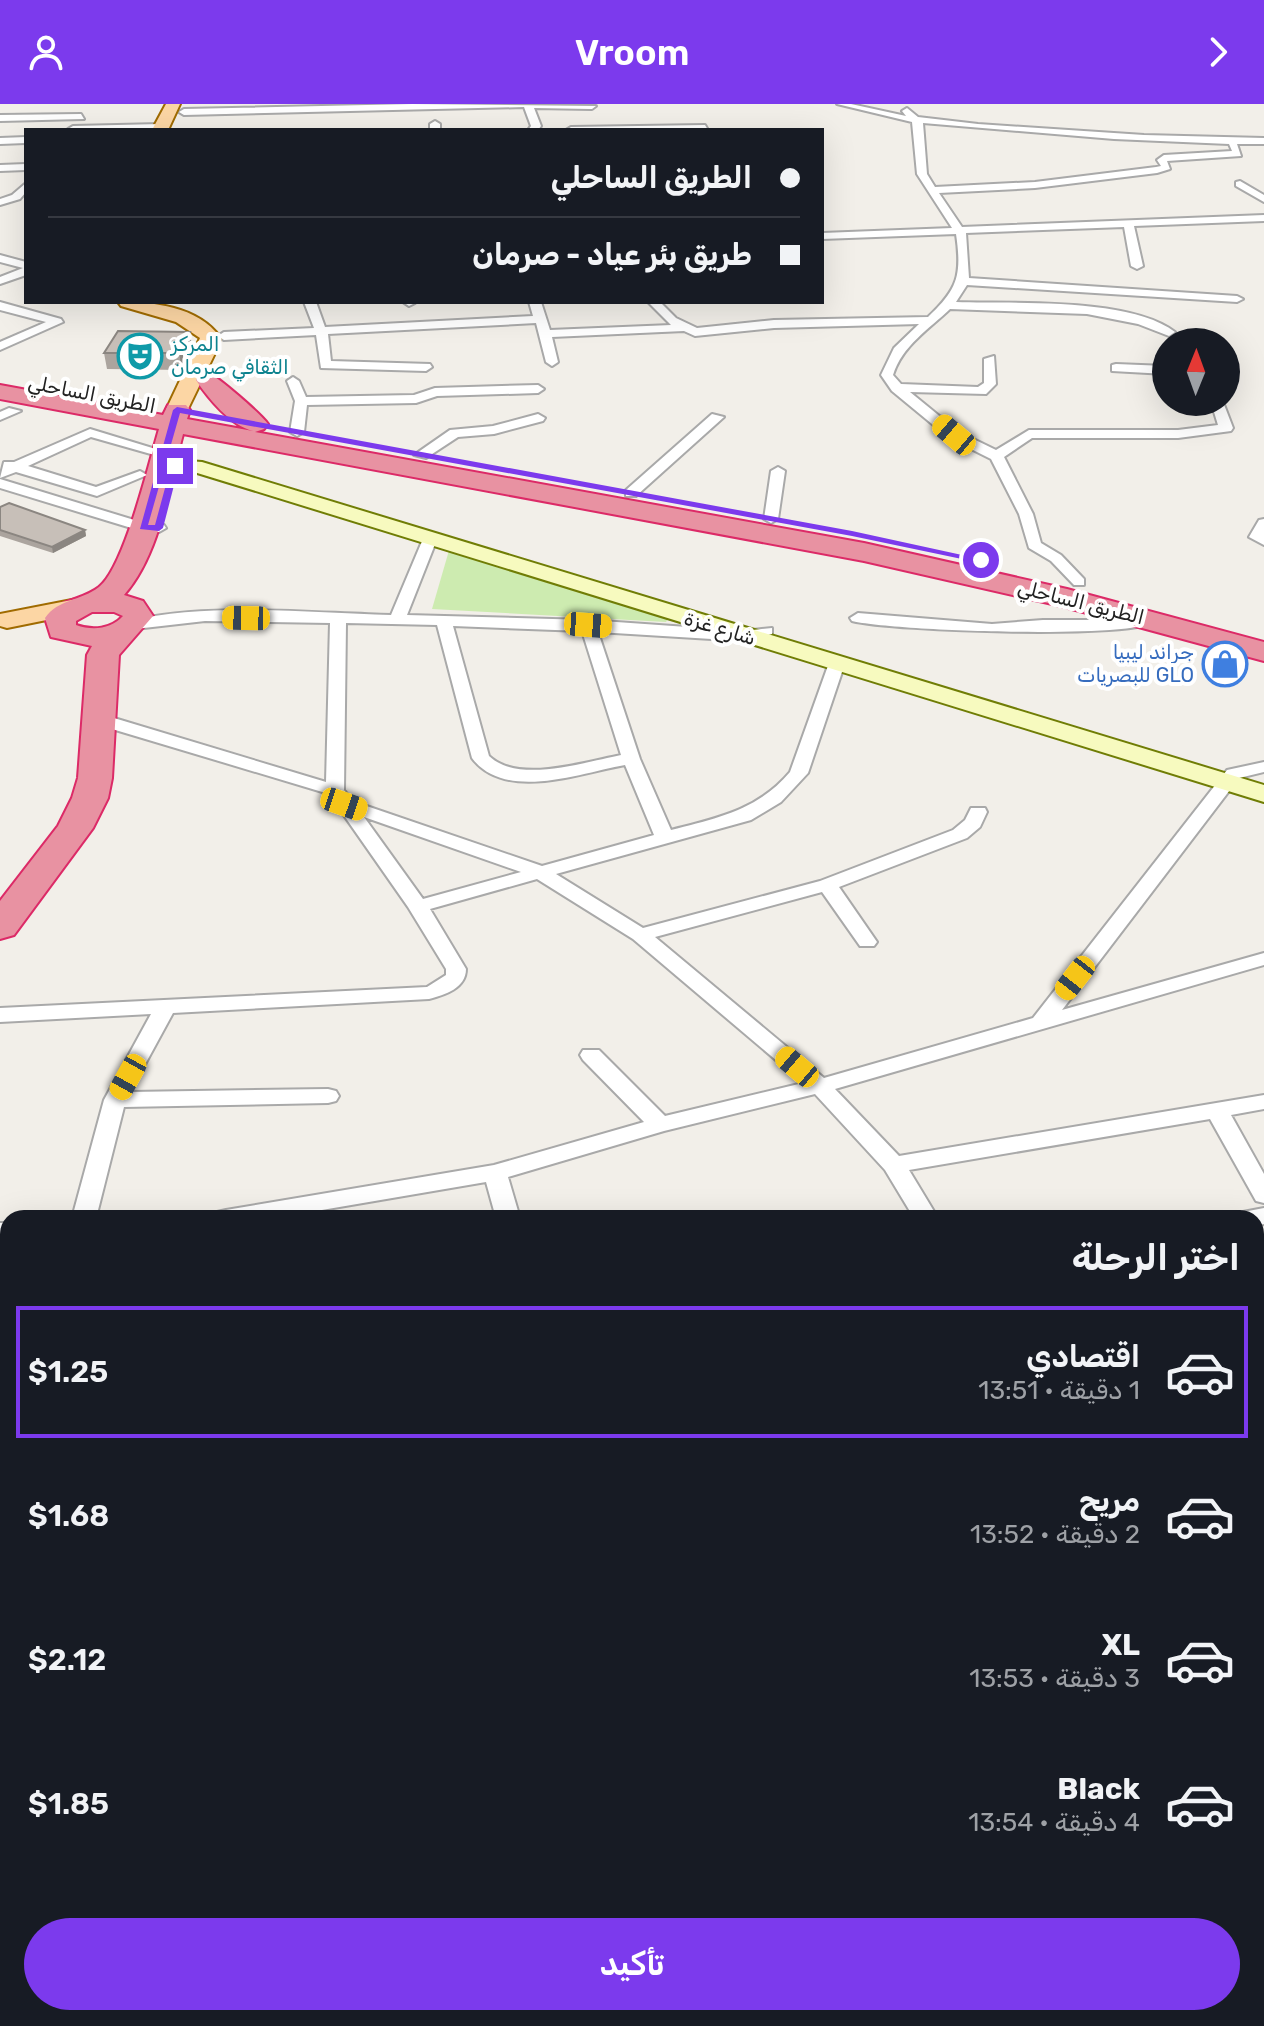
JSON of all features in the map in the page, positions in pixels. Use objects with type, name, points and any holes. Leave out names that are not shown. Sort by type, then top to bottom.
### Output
[{"type":"highway","name":"الطريق الساحلي","points":[[0,376],[110,405],[179,437],[297,432],[771,519],[1079,582],[1254,640]]},
{"type":"highway","points":[[110,405],[200,379],[229,403],[254,432]]},
{"type":"highway","points":[[0,927],[75,828],[86,807],[95,778],[103,655],[130,618],[151,528],[179,437],[159,440],[110,405]]},
{"type":"highway","name":"الطريق الساحلي","points":[[5,406],[110,405]]},
{"type":"highway","name":"الطريق الساحلي","points":[[254,432],[864,552],[979,576],[1153,620],[1254,640]]},
{"type":"highway","points":[[76,620],[120,583],[151,528]]},
{"type":"highway","points":[[76,620],[99,637],[130,618]]},
{"type":"highway","points":[[0,906],[62,828],[76,800],[89,655],[88,645],[76,620]]},
{"type":"main road","points":[[166,128],[182,107]]},
{"type":"main road","points":[[134,304],[180,318],[210,337],[200,379],[179,437]]},
{"type":"main road","points":[[162,304],[210,321],[218,326],[224,336],[200,379]]},
{"type":"main road","points":[[3,620],[76,620]]},
{"type":"street","points":[[74,128],[88,104]]},
{"type":"street","points":[[841,104],[915,119],[1068,133],[1264,141]]},
{"type":"street","points":[[895,104],[915,119],[922,174],[961,232],[965,265],[963,281],[889,366],[887,375],[897,388],[954,435],[997,456],[1026,514],[1034,545],[1056,558],[1079,582]]},
{"type":"street","points":[[182,107],[277,116],[431,105],[592,106]]},
{"type":"street","points":[[528,105],[534,128]]},
{"type":"street","points":[[0,118],[81,117]]},
{"type":"street","points":[[0,141],[24,140]]},
{"type":"street","points":[[933,190],[1035,185],[1165,169],[1164,158],[1238,154],[1233,144],[1225,141]]},
{"type":"street","points":[[0,168],[24,167]]},
{"type":"street","points":[[1240,184],[1264,199]]},
{"type":"street","points":[[0,202],[21,197]]},
{"type":"street","points":[[824,236],[1129,226],[1264,218]]},
{"type":"street","points":[[1129,226],[1137,266]]},
{"type":"street","points":[[0,258],[24,267]]},
{"type":"street","points":[[0,281],[24,269]]},
{"type":"street","points":[[963,281],[1237,299]]},
{"type":"street","points":[[311,304],[325,342],[322,361],[325,365],[426,367]]},
{"type":"street","points":[[536,304],[552,362]]},
{"type":"street","points":[[655,304],[662,314],[684,328]]},
{"type":"street","points":[[945,305],[1091,309],[1143,320],[1160,328]]},
{"type":"street","points":[[0,346],[57,322],[3,309]]},
{"type":"street","points":[[224,336],[540,319]]},
{"type":"street","points":[[545,334],[684,328],[706,333],[774,324],[931,320]]},
{"type":"street","points":[[897,388],[981,391],[990,384],[990,359]]},
{"type":"street","points":[[1116,368],[1152,369]]},
{"type":"street","points":[[293,381],[301,401],[297,432]]},
{"type":"street","points":[[301,401],[416,399],[435,392],[538,389]]},
{"type":"street","points":[[997,456],[1029,434],[1178,434],[1226,428],[1222,416]]},
{"type":"street","points":[[631,493],[717,417]]},
{"type":"street","points":[[421,455],[455,433],[494,430],[538,418]]},
{"type":"street","points":[[0,474],[90,433],[179,437]]},
{"type":"street","name":"شارع غزة","points":[[179,437],[195,466],[1231,779],[1264,794]]},
{"type":"street","name":"شارع غزة","points":[[179,437],[837,663],[1231,779],[1264,783]]},
{"type":"street","points":[[0,462],[99,492],[140,475]]},
{"type":"street","points":[[771,519],[778,471]]},
{"type":"street","points":[[0,483],[151,528]]},
{"type":"street","points":[[1264,523],[1256,537],[1264,541]]},
{"type":"street","points":[[397,620],[430,539]]},
{"type":"street","points":[[130,618],[444,621],[755,634]]},
{"type":"street","points":[[858,618],[980,629],[1134,625],[1153,620]]},
{"type":"street","points":[[0,1015],[429,993],[441,989],[456,977],[456,969],[418,906],[340,797],[338,619]]},
{"type":"street","points":[[444,621],[481,758],[492,769],[499,773],[524,776],[631,759]]},
{"type":"street","points":[[588,625],[631,759],[664,836]]},
{"type":"street","points":[[418,906],[764,808],[799,773],[837,663]]},
{"type":"street","points":[[98,719],[340,797],[538,871],[640,935],[820,1086],[894,1165],[921,1210]]},
{"type":"street","points":[[1039,1025],[1231,779],[1264,767]]},
{"type":"street","points":[[640,935],[827,885],[960,834],[973,823],[978,812]]},
{"type":"street","points":[[827,885],[867,942]]},
{"type":"street","points":[[274,1210],[495,1173],[660,1125],[820,1086],[1262,964]]},
{"type":"street","points":[[86,1210],[115,1100],[166,1006]]},
{"type":"street","points":[[591,1055],[660,1125]]},
{"type":"street","points":[[115,1100],[328,1096]]},
{"type":"street","points":[[894,1165],[1264,1102]]},
{"type":"street","points":[[1216,1109],[1264,1195]]},
{"type":"street","points":[[495,1173],[506,1210]]},
{"type":"green space","points":[[450,547],[671,615],[666,622],[432,609]]},
{"type":"building","points":[[118,331],[190,332],[179,353],[104,353]]},
{"type":"building","points":[[9,503],[85,530],[52,547],[0,530],[0,507]]},
{"type":"place","name":"المركز الثقافي صرمان","points":[[140,356]]},
{"type":"place","name":"جراند ليبيا للبصريات GLO","points":[[1225,664]]},
{"type":"route","points":[[175,466],[159,528],[143,527],[177,410],[981,560]]}]
